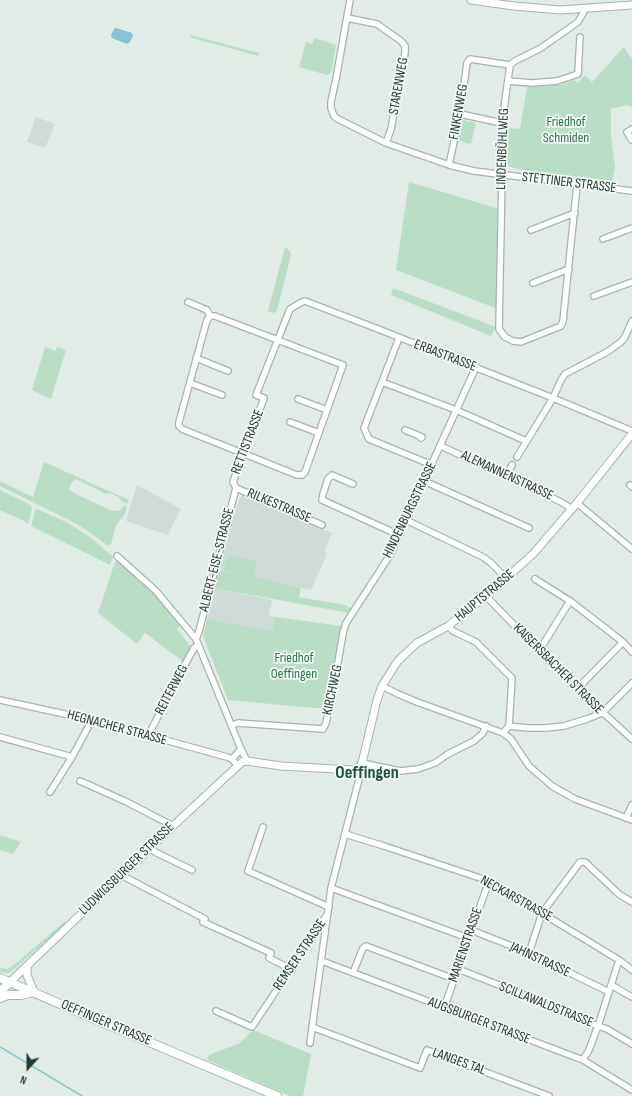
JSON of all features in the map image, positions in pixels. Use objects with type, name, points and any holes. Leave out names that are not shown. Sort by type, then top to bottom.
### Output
[{"type":"main road","name":"OEFFINGER STRASSE","points":[[0,978],[277,1096]]},
{"type":"main road","points":[[0,992],[10,982]]},
{"type":"main road","points":[[0,998],[8,995],[21,995],[34,992]]},
{"type":"street","points":[[347,18],[350,0]]},
{"type":"street","points":[[471,0],[560,10],[632,5]]},
{"type":"street","points":[[615,6],[626,0]]},
{"type":"street","points":[[510,65],[514,61],[541,48],[578,22],[586,8]]},
{"type":"street","name":"STETTINER STRASSE","points":[[347,18],[331,108],[334,116],[338,119],[386,143],[448,165],[577,185],[632,191]]},
{"type":"street","name":"STARENWEG","points":[[347,18],[377,24],[401,41],[405,46],[392,129],[386,143]]},
{"type":"street","points":[[508,81],[532,83],[557,82],[578,74],[580,37]]},
{"type":"street","name":"FINKENWEG","points":[[448,165],[460,114],[467,63],[470,59],[510,65]]},
{"type":"street","name":"LINDENBÜHLWEG","points":[[510,65],[502,123],[499,329],[505,337],[513,341],[521,342],[561,326],[563,321],[569,269]]},
{"type":"street","points":[[460,114],[502,123]]},
{"type":"street","points":[[630,130],[632,140]]},
{"type":"street","points":[[533,283],[569,269],[577,185]]},
{"type":"street","points":[[531,230],[575,213]]},
{"type":"street","points":[[603,239],[632,228]]},
{"type":"street","points":[[594,296],[632,282]]},
{"type":"street","name":"ERBASTRASSE","points":[[277,340],[290,309],[305,301],[553,398],[632,432]]},
{"type":"street","points":[[188,302],[206,310],[210,316]]},
{"type":"street","points":[[210,316],[215,316],[343,365],[305,472],[302,475],[297,475],[182,429],[179,426],[196,358],[207,320],[210,316]]},
{"type":"street","points":[[517,457],[553,398],[565,374],[607,352],[621,342],[625,337],[632,321]]},
{"type":"street","points":[[399,338],[364,428],[369,439],[432,465]]},
{"type":"street","name":"RETTISTRASSE","points":[[236,488],[233,482],[264,398],[256,395],[277,340]]},
{"type":"street","points":[[196,358],[228,371]]},
{"type":"street","name":"HINDENBURGSTRASSE","points":[[340,650],[346,623],[390,555],[476,368]]},
{"type":"street","points":[[382,382],[456,410],[526,441]]},
{"type":"street","points":[[190,383],[222,395]]},
{"type":"street","points":[[298,399],[327,410]]},
{"type":"street","points":[[290,422],[319,433]]},
{"type":"street","points":[[405,430],[422,437],[421,438]]},
{"type":"street","name":"HAUPTSTRASSE","points":[[359,766],[377,700],[382,686],[392,669],[405,654],[418,643],[448,626],[507,579],[533,554],[574,506],[632,432]]},
{"type":"street","name":"ALEMANNENSTRASSE","points":[[441,446],[561,502],[574,506],[632,549]]},
{"type":"street","points":[[506,476],[512,465]]},
{"type":"street","points":[[353,484],[332,475],[328,479],[322,494],[322,500],[399,535]]},
{"type":"street","points":[[424,481],[529,528]]},
{"type":"street","name":"RILKESTRASSE","points":[[236,488],[322,525]]},
{"type":"street","name":"ALBERT-EISE-STRASSE","points":[[196,639],[236,488]]},
{"type":"street","points":[[406,520],[483,557],[507,579]]},
{"type":"street","points":[[117,556],[156,592],[196,639],[247,761],[281,766],[359,766],[400,771],[418,769],[435,763],[448,754],[474,741],[483,733],[486,726]]},
{"type":"street","points":[[535,579],[570,601],[623,642],[632,652]]},
{"type":"street","name":"KAISERSBACHER STRASSE","points":[[486,596],[577,689],[631,738]]},
{"type":"street","points":[[539,651],[570,601]]},
{"type":"street","points":[[448,626],[453,631],[476,642],[512,678],[509,726],[503,733]]},
{"type":"street","points":[[577,689],[623,642]]},
{"type":"street","name":"REITERWEG","points":[[148,736],[194,648],[198,645]]},
{"type":"street","name":"KIRCHWEG","points":[[232,725],[238,723],[323,729],[326,723],[331,701],[340,650]]},
{"type":"street","points":[[509,726],[528,728],[564,726],[602,713],[632,683]]},
{"type":"street","points":[[382,686],[404,697],[503,733],[511,740],[529,766],[552,786],[575,799],[632,820]]},
{"type":"street","name":"HEGNACHER STRASSE","points":[[0,700],[92,720],[232,759],[238,765]]},
{"type":"street","points":[[50,792],[92,720]]},
{"type":"street","points":[[0,737],[72,756]]},
{"type":"street","points":[[232,759],[241,749]]},
{"type":"street","name":"LUDWIGSBURGER STRASSE","points":[[10,982],[238,765],[247,761]]},
{"type":"street","name":"REMSER STRASSE","points":[[216,1012],[252,1027],[329,910],[331,888],[359,779],[359,766]]},
{"type":"street","points":[[80,781],[127,802],[173,826]]},
{"type":"street","points":[[626,818],[632,805]]},
{"type":"street","points":[[263,827],[248,871],[329,910],[310,1043]]},
{"type":"street","name":"NECKARSTRASSE","points":[[345,834],[442,864],[489,881],[619,960],[632,970]]},
{"type":"street","points":[[150,848],[155,852],[192,870]]},
{"type":"street","points":[[529,953],[542,913],[574,869],[582,862],[585,862],[620,896],[632,902]]},
{"type":"street","points":[[121,875],[204,921],[271,953],[269,958],[291,968]]},
{"type":"street","name":"MARIENSTRASSE","points":[[444,1008],[489,881]]},
{"type":"street","points":[[331,888],[468,938]]},
{"type":"street","name":"JAHNSTRASSE","points":[[471,930],[529,953],[609,992]]},
{"type":"street","points":[[353,973],[363,948],[366,946],[454,979]]},
{"type":"street","points":[[583,1060],[589,1050],[598,1026],[619,960]]},
{"type":"street","name":"AUGSBURGER STRASSE","points":[[322,961],[583,1060],[632,1090]]},
{"type":"street","points":[[27,966],[27,975],[34,992]]},
{"type":"street","name":"SCILLAWALDSTRASSE","points":[[458,969],[532,998],[546,1006],[607,1029],[632,1044]]},
{"type":"street","points":[[611,985],[632,997]]},
{"type":"street","name":"LANGES TAL","points":[[312,1027],[420,1068],[427,1050],[549,1096]]},
{"type":"shaded area","points":[[36,117],[55,124],[45,148],[27,142]]},
{"type":"shaded area","points":[[137,485],[181,509],[168,535],[126,521]]},
{"type":"shaded area","points":[[242,495],[332,533],[325,550],[327,554],[311,590],[219,570],[236,507]]},
{"type":"shaded area","points":[[214,588],[272,600],[269,616],[275,617],[273,631],[207,619]]},
{"type":"green space","points":[[190,35],[259,53],[259,56],[192,38]]},
{"type":"green space","points":[[315,38],[336,45],[331,73],[327,75],[299,67],[306,42],[312,44]]},
{"type":"green space","name":"Friedhof Schmiden","points":[[624,47],[632,59],[632,107],[627,105],[611,109],[611,136],[615,167],[612,181],[521,170],[508,166],[508,128],[520,129],[527,87],[560,85],[574,80],[578,83],[585,75],[592,82]]},
{"type":"green space","points":[[463,120],[476,123],[471,144],[458,141]]},
{"type":"green space","points":[[409,182],[499,209],[498,309],[396,270]]},
{"type":"green space","points":[[285,247],[290,251],[291,255],[278,307],[276,312],[273,313],[268,311]]},
{"type":"green space","points":[[393,288],[496,327],[491,336],[391,295]]},
{"type":"green space","points":[[45,347],[56,351],[57,347],[66,350],[51,399],[32,390]]},
{"type":"green space","points":[[44,462],[129,500],[127,504],[110,493],[106,494],[76,479],[69,488],[69,490],[78,495],[110,510],[120,511],[124,505],[127,507],[125,514],[116,525],[111,544],[108,546],[88,531],[71,521],[0,486],[0,481],[33,497]]},
{"type":"green space","points":[[0,490],[31,505],[32,509],[28,524],[0,510]]},
{"type":"green space","points":[[37,509],[68,523],[90,537],[113,557],[110,565],[31,526],[35,510]]},
{"type":"green space","points":[[228,555],[257,562],[253,577],[301,588],[299,597],[345,605],[352,609],[349,613],[214,588],[219,570],[242,575],[224,570]]},
{"type":"green space","points":[[118,561],[163,603],[180,625],[177,629],[192,648],[184,662],[145,633],[137,644],[98,613],[115,562]]},
{"type":"green space","name":"Friedhof Oeffingen","points":[[275,617],[341,626],[332,685],[325,709],[228,700],[203,636],[207,619],[273,631]]},
{"type":"green space","points":[[0,835],[21,842],[13,854],[0,850]]},
{"type":"green space","points":[[65,921],[65,925],[10,973],[0,972],[0,968],[7,969],[14,965]]},
{"type":"green space","points":[[253,1030],[311,1054],[303,1096],[290,1096],[207,1060],[209,1055],[240,1043]]},
{"type":"water","points":[[116,28],[132,33],[133,36],[130,42],[127,44],[112,38],[111,35]]},
{"type":"waterway","points":[[0,1047],[82,1096]]},
{"type":"district","name":"Oeffingen","points":[[367,773]]}]
